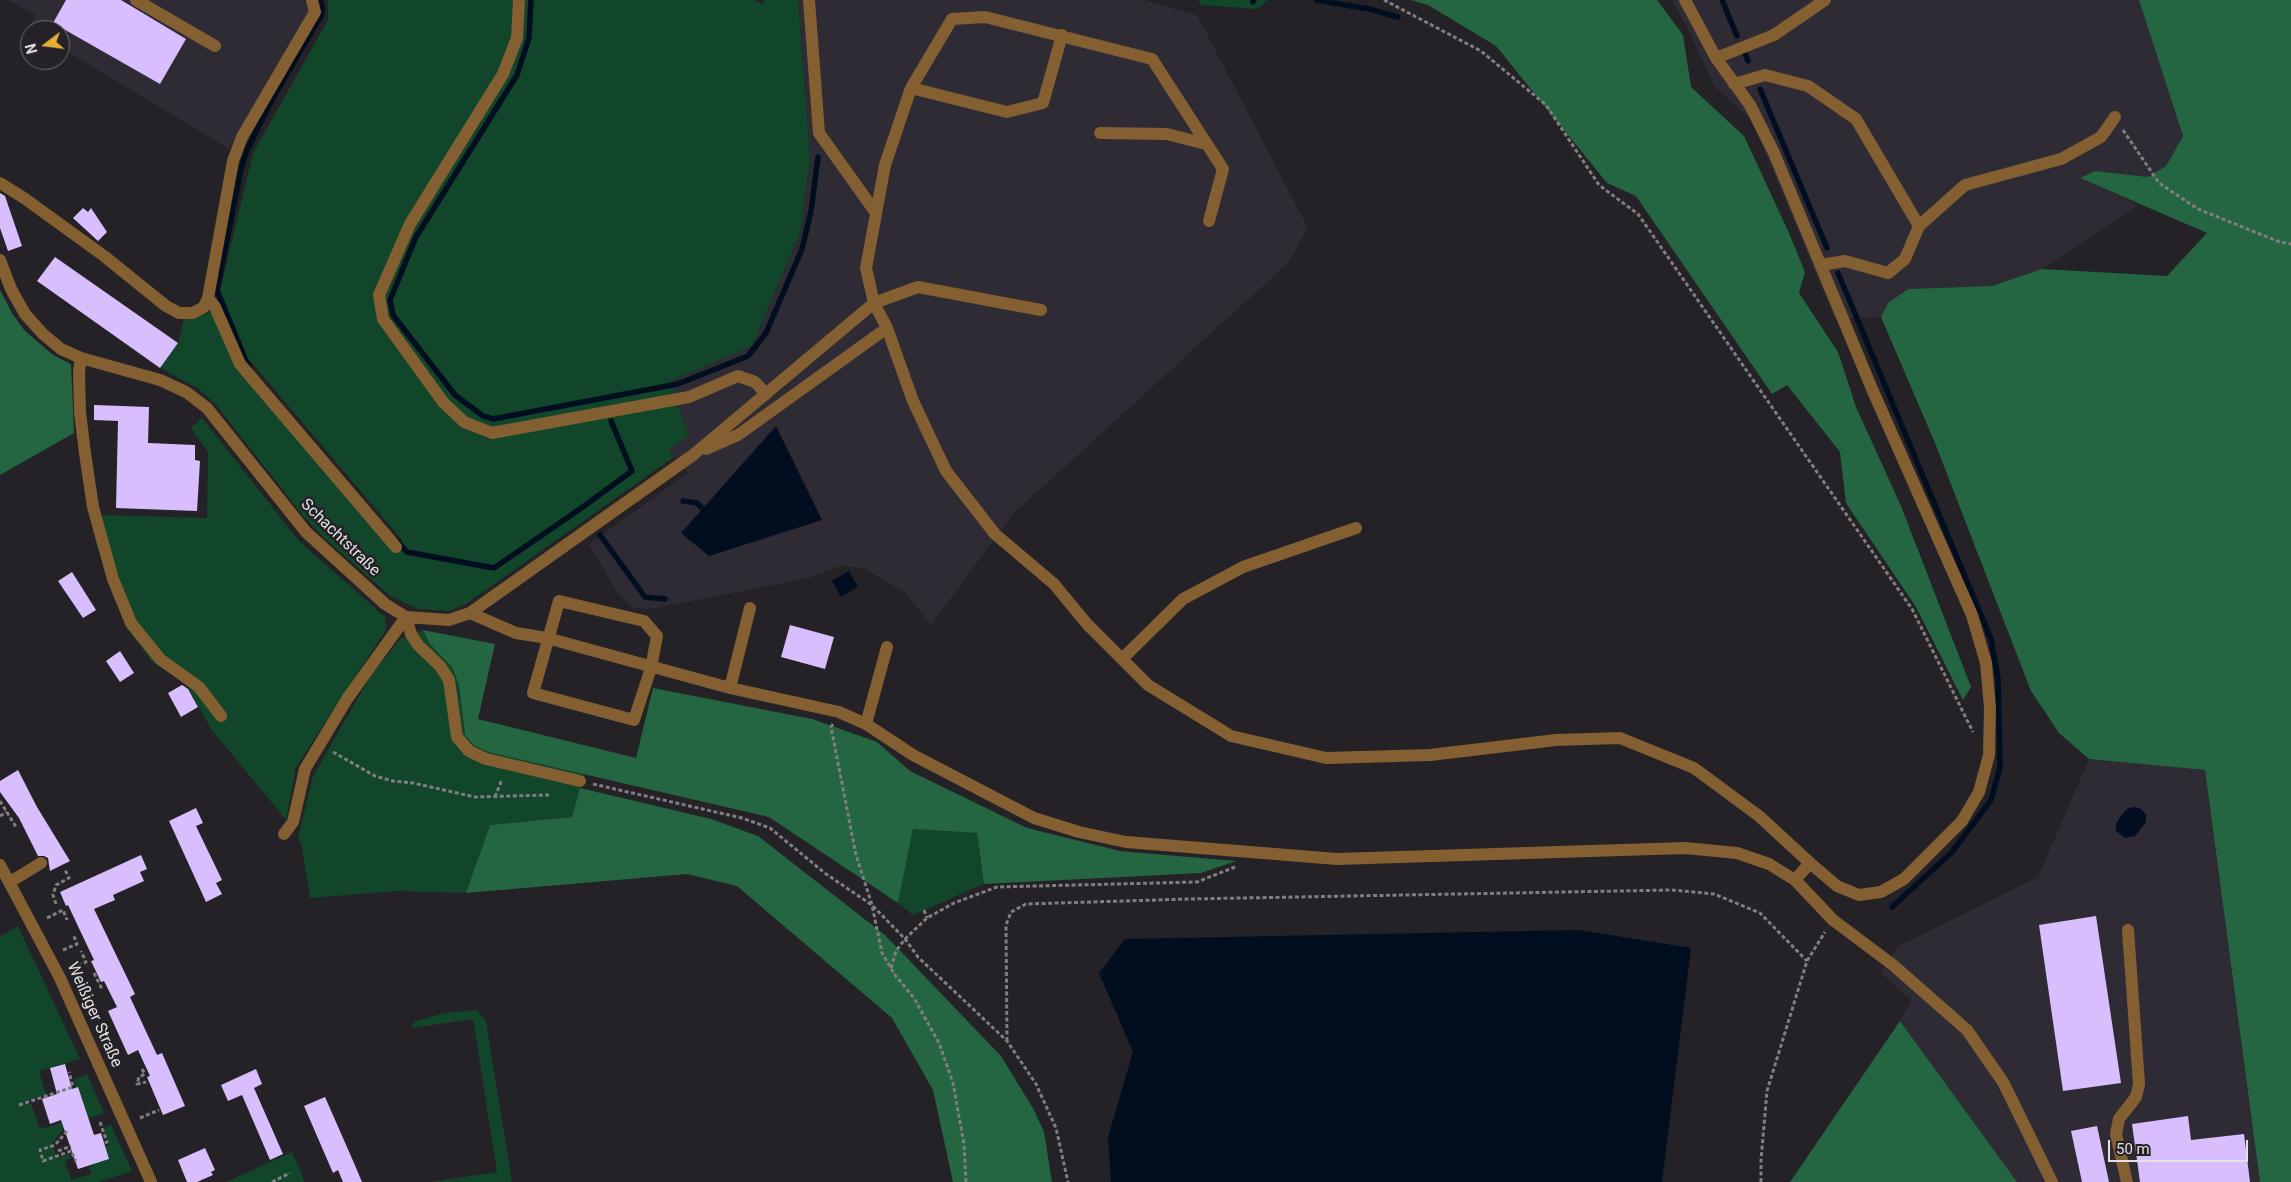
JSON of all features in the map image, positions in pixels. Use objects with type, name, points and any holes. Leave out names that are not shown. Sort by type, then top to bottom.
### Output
[{"type":"street","points":[[136,0],[216,46]]},
{"type":"street","points":[[0,183],[24,198],[104,256],[166,306],[179,313],[193,313],[204,307],[208,298],[233,161],[242,137],[315,12],[312,0]]},
{"type":"street","points":[[519,0],[517,38],[503,74],[410,224],[379,295],[383,319],[443,402],[464,422],[492,433],[689,397],[738,376],[755,382],[766,394]]},
{"type":"street","points":[[809,0],[819,133],[876,213]]},
{"type":"street","points":[[1208,221],[1223,169],[1152,59],[984,17],[952,19],[911,88],[885,165],[866,268],[874,303],[887,328],[913,401],[946,470],[995,534],[1054,584],[1087,624],[1148,685],[1231,736],[1326,758],[1430,755],[1556,740],[1620,738],[1694,768],[1759,816],[1837,886],[1859,896],[1881,892],[1904,879],[1962,822],[1979,792],[1989,754],[1990,708],[1986,663],[1972,615],[1872,388],[1774,153],[1750,105],[1716,58],[1685,0]]},
{"type":"street","points":[[1716,58],[1774,35],[1825,0]]},
{"type":"street","points":[[911,88],[1007,112],[1043,103],[1062,35]]},
{"type":"street","points":[[1734,84],[1765,75],[1808,86],[1856,118],[1918,226]]},
{"type":"street","points":[[1821,265],[1845,261],[1888,273],[1905,260],[1918,226],[1965,184],[2061,159],[2101,137],[2115,117]]},
{"type":"street","points":[[1100,133],[1167,134],[1206,144]]},
{"type":"street","name":"Schachtstraße","points":[[0,260],[11,290],[25,314],[43,334],[61,349],[81,358],[160,380],[186,392],[207,408],[306,532],[385,604],[406,616],[448,620],[470,613],[693,455]]},
{"type":"street","points":[[693,455],[874,303],[918,286],[1041,310]]},
{"type":"street","points":[[208,298],[215,307],[240,364],[396,547]]},
{"type":"street","points":[[693,455],[738,435],[887,328]]},
{"type":"street","points":[[81,358],[79,372],[80,412],[87,470],[101,541],[113,579],[131,623],[160,659],[199,687],[221,716]]},
{"type":"street","points":[[1122,659],[1183,599],[1243,567],[1356,528]]},
{"type":"street","points":[[559,601],[644,621],[657,636],[651,668],[634,720],[533,693],[559,601]]},
{"type":"street","points":[[730,688],[750,608]]},
{"type":"street","points":[[470,613],[516,633],[547,638],[651,668],[838,712],[866,724],[913,755],[1034,818],[1079,832],[1126,842],[1337,860],[1685,848],[1737,854],[1769,864],[1795,880],[1833,920],[1893,965],[1967,1030],[2002,1082],[2052,1182]]},
{"type":"street","points":[[284,834],[293,822],[305,769],[347,699],[406,616]]},
{"type":"street","points":[[406,616],[411,634],[418,645],[440,666],[449,680],[457,736],[469,751],[486,759],[580,781]]},
{"type":"street","points":[[866,724],[887,647]]},
{"type":"street","points":[[10,882],[41,863]]},
{"type":"street","points":[[1795,880],[1810,863]]},
{"type":"street","name":"Weißiger Straße","points":[[0,865],[60,978],[151,1182]]},
{"type":"street","points":[[2127,1182],[2116,1134],[2119,1118],[2136,1097],[2139,1084],[2128,930]]},
{"type":"path","points":[[1384,0],[1480,51],[1538,99],[1555,118],[1599,185],[1638,214],[1912,609],[1973,733],[1989,740]]},
{"type":"path","points":[[2115,117],[2159,183],[2198,209],[2277,241],[2291,244]]},
{"type":"path","points":[[838,712],[832,727],[856,855],[872,905],[882,953],[914,998],[939,1044],[953,1083],[964,1144],[966,1182]]},
{"type":"path","points":[[319,746],[343,757],[375,776],[393,781],[413,782],[475,797],[549,795]]},
{"type":"path","points":[[580,781],[742,818],[770,828],[826,874],[872,905],[905,939],[918,958],[1007,1041],[1036,1084],[1056,1128],[1068,1182]]},
{"type":"path","points":[[0,801],[16,827]]},
{"type":"path","points":[[0,816],[7,812]]},
{"type":"path","points":[[891,968],[896,951],[905,939],[927,918],[954,902],[997,887],[1197,882],[1242,865]]},
{"type":"path","points":[[56,904],[53,895],[56,886],[69,878],[64,870]]},
{"type":"path","points":[[1007,1041],[1006,925],[1011,912],[1026,904],[1189,898],[1672,890],[1714,894],[1760,913],[1807,960]]},
{"type":"path","points":[[47,918],[63,910],[67,920]]},
{"type":"path","points":[[924,910],[927,918]]},
{"type":"path","points":[[1761,1182],[1767,1091],[1807,960],[1833,920]]},
{"type":"path","points":[[62,951],[77,944],[73,934]]},
{"type":"path","points":[[72,969],[86,962],[81,952]]},
{"type":"path","points":[[94,973],[102,989]]},
{"type":"path","points":[[142,1069],[145,1074],[139,1077],[137,1084],[146,1082]]},
{"type":"path","points":[[19,1105],[73,1086],[69,1072]]},
{"type":"path","points":[[140,1118],[160,1110]]},
{"type":"path","points":[[100,1122],[106,1142],[104,1143]]},
{"type":"path","points":[[67,1131],[55,1145],[40,1150],[41,1155],[43,1160],[71,1151],[76,1161]]},
{"type":"path","points":[[55,1145],[59,1155]]},
{"type":"path","points":[[58,1151],[71,1146]]},
{"type":"path","points":[[272,1182],[290,1173]]},
{"type":"shaded area","points":[[8,0],[304,0],[310,10],[229,149],[70,53],[70,20],[33,20],[36,15]]},
{"type":"shaded area","points":[[798,0],[1144,0],[1197,15],[1308,228],[1288,263],[1012,515],[931,625],[906,593],[864,568],[840,566],[809,578],[651,609],[631,607],[617,592],[589,544],[688,473],[669,450],[688,436],[671,381],[752,346],[801,230],[810,156]]},
{"type":"shaded area","points":[[1672,0],[2139,0],[2183,136],[2166,166],[2148,177],[2095,171],[2080,178],[2139,205],[2042,269],[1992,286],[1908,289],[1888,303],[1881,317],[1835,319],[1751,119],[1715,87]]},
{"type":"shaded area","points":[[2089,759],[2205,770],[2260,1182],[2017,1182],[1900,1021],[1911,1000],[1881,973],[1897,947],[2038,877]]},
{"type":"green space","points":[[328,0],[754,0],[763,4],[764,0],[798,0],[810,156],[801,230],[752,346],[671,381],[688,436],[669,450],[674,457],[466,604],[450,611],[418,609],[390,596],[322,536],[304,517],[216,405],[199,389],[160,368],[178,343],[184,319],[198,317],[212,311],[236,368],[393,549],[403,541],[246,356],[220,291],[253,153],[328,20]]},
{"type":"green space","points":[[1198,0],[1268,0],[1257,9],[1201,5]]},
{"type":"green space","points":[[1411,0],[1657,0],[1683,35],[1691,87],[1744,136],[1789,233],[1805,272],[1799,293],[1838,352],[1856,407],[1901,506],[1971,687],[1963,700],[1916,607],[1846,503],[1840,452],[1787,385],[1772,394],[1636,196],[1607,183],[1496,46],[1428,5]]},
{"type":"green space","points":[[2139,0],[2291,0],[2291,1182],[2260,1182],[2205,770],[2089,759],[2059,733],[2031,691],[1935,443],[1881,317],[1888,303],[1908,289],[1992,286],[2042,269],[2167,276],[2207,233],[2080,178],[2095,171],[2148,177],[2166,166],[2183,136]]},
{"type":"green space","points":[[0,290],[12,313],[24,330],[53,355],[71,364],[74,433],[0,475]]},
{"type":"green space","points":[[202,418],[299,541],[385,617],[386,630],[296,767],[286,820],[211,729],[185,682],[153,663],[126,627],[96,543],[91,518],[107,515],[207,518],[208,452],[191,428]]},
{"type":"green space","points":[[423,630],[429,643],[452,667],[459,685],[465,735],[488,752],[584,774],[572,817],[490,825],[466,893],[396,891],[310,898],[301,843],[298,838],[313,776],[370,677],[400,639]]},
{"type":"green space","points":[[423,630],[495,644],[478,719],[636,758],[653,688],[812,719],[877,742],[910,771],[1027,828],[1120,851],[1236,861],[1201,873],[984,884],[977,833],[913,829],[898,903],[769,817],[488,752],[474,745],[465,735],[459,685],[452,667],[429,643]]},
{"type":"green space","points":[[580,788],[711,819],[758,836],[885,935],[1001,1056],[1034,1110],[1044,1132],[1052,1182],[953,1182],[933,1090],[892,1018],[737,886],[687,874],[466,893],[490,825],[572,817]]},
{"type":"green space","points":[[913,829],[977,833],[984,884],[913,915],[898,903]]},
{"type":"green space","points":[[18,926],[80,1059],[39,1071],[46,1094],[24,1102],[25,1105],[31,1103],[39,1127],[45,1128],[66,1121],[78,1087],[76,1088],[74,1080],[87,1074],[104,1113],[65,1126],[52,1144],[57,1158],[69,1154],[71,1158],[65,1161],[71,1180],[91,1174],[89,1166],[109,1159],[105,1146],[109,1145],[104,1131],[105,1127],[111,1125],[132,1171],[99,1182],[0,1182],[0,936]]},
{"type":"green space","points":[[477,1010],[486,1021],[512,1182],[429,1182],[497,1172],[473,1019],[412,1028],[414,1022],[444,1013]]},
{"type":"green space","points":[[1900,1021],[2017,1182],[1790,1182]]},
{"type":"green space","points":[[292,1152],[305,1182],[226,1182]]},
{"type":"water","points":[[776,426],[822,520],[709,556],[681,533]]},
{"type":"water","points":[[849,571],[858,587],[841,597],[832,581]]},
{"type":"water","points":[[2135,807],[2141,809],[2146,815],[2146,822],[2135,836],[2125,838],[2116,831],[2116,824],[2128,808]]},
{"type":"water","points":[[1579,930],[1691,948],[1662,1182],[1111,1182],[1108,1137],[1133,1052],[1099,973],[1125,939]]},
{"type":"building","points":[[66,0],[121,0],[186,39],[160,84],[70,33],[70,20],[55,20]]},
{"type":"building","points":[[0,193],[5,196],[22,246],[8,251],[0,228]]},
{"type":"building","points":[[83,208],[88,212],[91,208],[107,232],[98,241],[73,218]]},
{"type":"building","points":[[55,257],[178,343],[160,368],[37,281]]},
{"type":"building","points":[[94,405],[149,407],[148,443],[195,445],[195,460],[200,461],[197,511],[116,508],[118,421],[94,420]]},
{"type":"building","points":[[72,572],[96,610],[83,618],[58,581]]},
{"type":"building","points":[[790,625],[834,637],[825,669],[781,657]]},
{"type":"building","points":[[120,651],[134,673],[120,682],[106,661]]},
{"type":"building","points":[[182,685],[188,689],[198,707],[181,717],[168,693]]},
{"type":"building","points":[[18,770],[37,807],[70,861],[50,871],[48,858],[38,856],[19,818],[0,792],[0,781]]},
{"type":"building","points":[[196,808],[203,823],[196,826],[222,880],[216,883],[222,894],[206,902],[169,821]]},
{"type":"building","points":[[141,855],[147,869],[140,872],[144,881],[113,895],[115,900],[94,909],[135,994],[130,997],[157,1055],[162,1053],[185,1106],[163,1115],[147,1077],[150,1076],[138,1050],[128,1055],[108,1011],[117,1007],[104,981],[101,982],[91,961],[94,960],[60,892]]},
{"type":"building","points":[[2096,916],[2121,1083],[2063,1091],[2039,925]]},
{"type":"building","points":[[65,1064],[72,1089],[78,1087],[94,1135],[101,1133],[109,1159],[78,1169],[61,1120],[50,1124],[42,1099],[57,1094],[50,1068]]},
{"type":"building","points":[[256,1069],[262,1084],[254,1088],[283,1154],[270,1160],[242,1095],[228,1101],[221,1085]]},
{"type":"building","points":[[325,1097],[362,1182],[343,1182],[338,1170],[333,1173],[304,1106]]},
{"type":"building","points":[[2188,1116],[2191,1140],[2244,1134],[2250,1182],[2140,1182],[2132,1124]]},
{"type":"building","points":[[2097,1126],[2109,1182],[2082,1182],[2071,1131]]},
{"type":"building","points":[[205,1148],[215,1170],[211,1172],[213,1175],[197,1182],[187,1182],[178,1160]]},
{"type":"waterway","points":[[249,366],[217,290],[241,169],[247,150],[274,96],[322,14],[322,4],[319,0]]},
{"type":"waterway","points":[[531,0],[529,38],[517,75],[416,237],[390,300],[393,315],[455,395],[483,416],[493,419],[678,384],[748,356],[766,333],[802,249],[811,211],[818,157]]},
{"type":"waterway","points":[[1316,0],[1369,9],[1398,17]]},
{"type":"waterway","points":[[1722,0],[1737,36]]},
{"type":"waterway","points":[[1745,53],[1748,61]]},
{"type":"waterway","points":[[1760,89],[1827,248]]},
{"type":"waterway","points":[[1838,273],[1991,639],[1998,679],[2000,767],[1991,800],[1952,852],[1892,907]]},
{"type":"waterway","points":[[397,541],[407,552],[494,568],[632,471],[611,421]]},
{"type":"waterway","points":[[683,501],[697,503],[702,508]]},
{"type":"waterway","points":[[600,535],[645,597],[665,599]]}]
